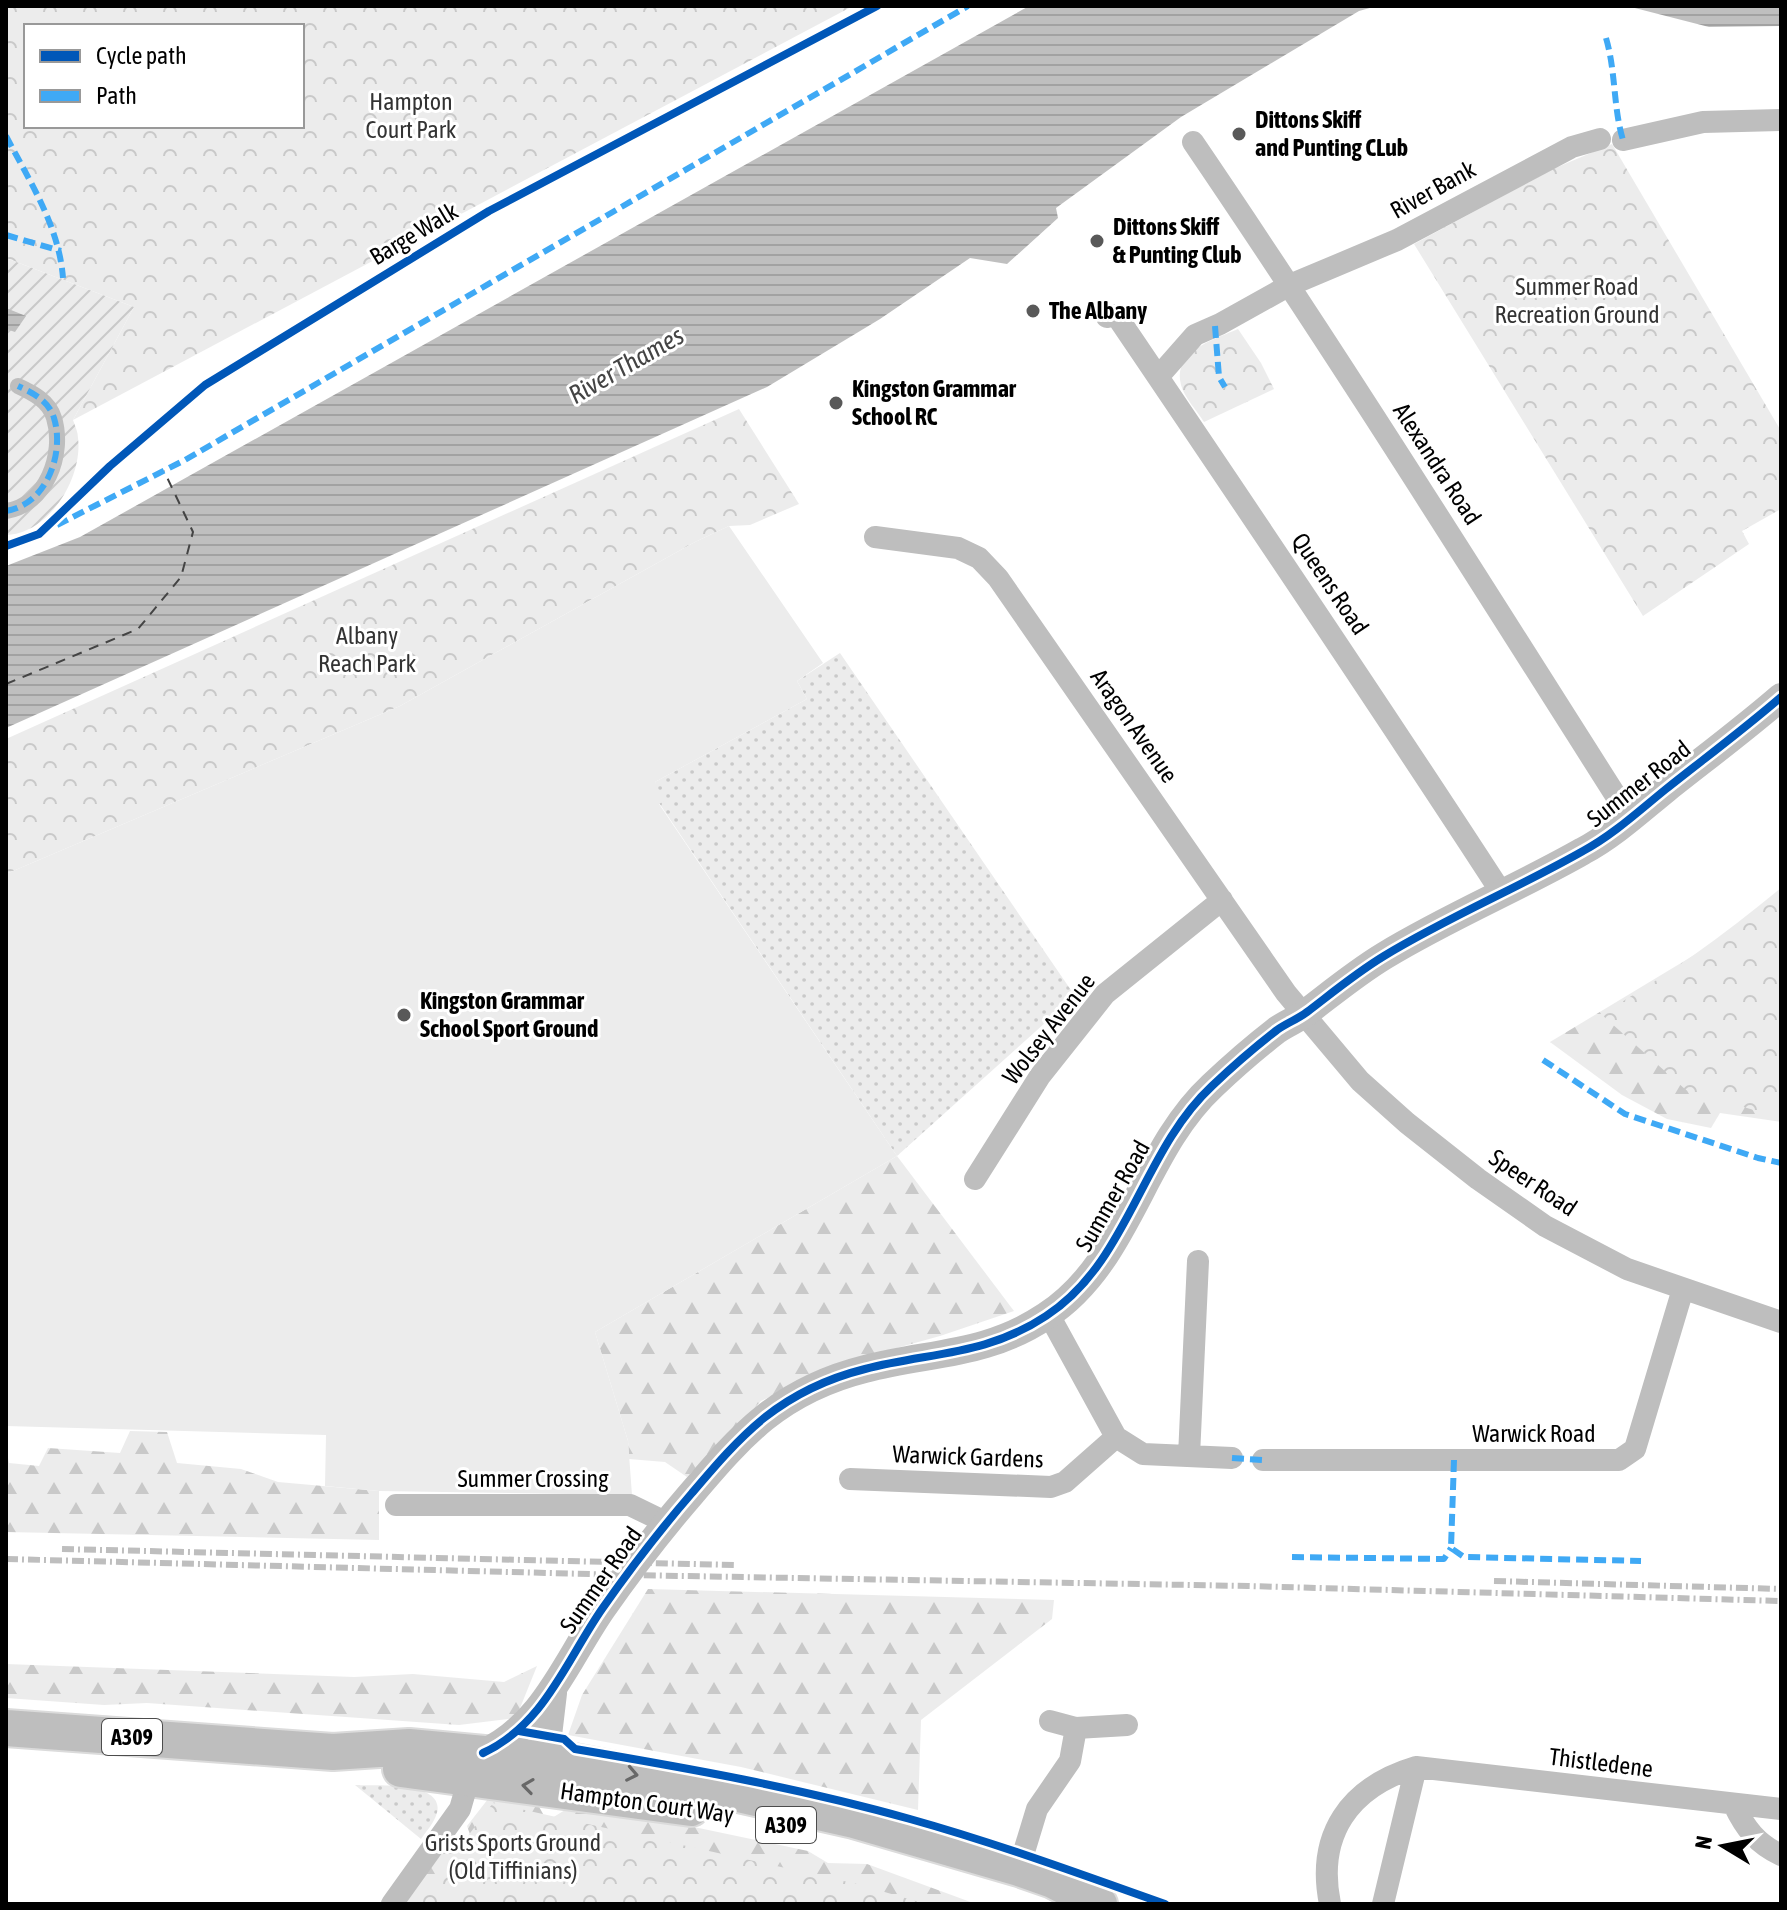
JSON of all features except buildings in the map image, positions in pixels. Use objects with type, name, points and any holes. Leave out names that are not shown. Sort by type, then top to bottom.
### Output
[{"type":"highway","name":"Hampton Court Way","points":[[6,1728],[333,1752],[394,1768],[475,1761],[555,1760],[734,1793],[854,1820],[1019,1868],[1053,1880],[1098,1904]]},
{"type":"highway","name":"Hampton Court Way","points":[[475,1761],[907,1852],[1049,1896],[1098,1904]]},
{"type":"street","points":[[1623,140],[1703,122],[1781,120]]},
{"type":"street","name":"River Bank","points":[[1158,377],[1195,335],[1290,285],[1397,240],[1572,147],[1600,139]]},
{"type":"street","name":"Alexandra Road","points":[[1193,142],[1450,532],[1630,818]]},
{"type":"street","name":"Queens Road","points":[[1107,317],[1116,315],[1337,639],[1501,892]]},
{"type":"street","points":[[6,511],[33,502],[49,476],[57,444],[54,415],[39,396],[18,386]]},
{"type":"street","name":"Aragon Avenue","points":[[875,537],[958,548],[979,558],[1016,602],[1304,1015]]},
{"type":"street","name":"Summer Road","points":[[475,1761],[519,1731],[537,1713],[600,1612],[667,1523],[725,1453],[780,1406],[835,1379],[867,1368],[960,1352],[997,1342],[1049,1315],[1088,1277],[1107,1252],[1181,1121],[1210,1088],[1279,1029],[1304,1015],[1348,979],[1386,954],[1587,849],[1781,697]]},
{"type":"street","name":"Wolsey Avenue","points":[[975,1179],[1040,1076],[1105,994],[1222,900]]},
{"type":"street","name":"Speer Road","points":[[1304,1015],[1360,1081],[1407,1123],[1478,1179],[1545,1226],[1627,1269],[1781,1322]]},
{"type":"street","points":[[1189,1456],[1198,1261]]},
{"type":"street","name":"Warwick Road","points":[[1263,1460],[1619,1460],[1635,1449],[1683,1289]]},
{"type":"street","points":[[1049,1315],[1116,1437],[1143,1454],[1232,1458]]},
{"type":"street","name":"Warwick Gardens","points":[[850,1479],[1051,1487],[1065,1482],[1116,1437]]},
{"type":"street","name":"Summer Crossing","points":[[396,1505],[630,1505],[667,1523]]},
{"type":"street","name":"Summer Road","points":[[554,1688],[546,1752],[555,1760]]},
{"type":"street","points":[[1050,1721],[1076,1728],[1127,1725]]},
{"type":"street","points":[[1019,1868],[1037,1809],[1070,1761],[1076,1728]]},
{"type":"street","points":[[392,1904],[455,1817],[465,1798],[475,1761]]},
{"type":"street","points":[[1330,1904],[1326,1885],[1326,1856],[1333,1832],[1345,1811],[1367,1791],[1394,1774],[1416,1767]]},
{"type":"street","points":[[1383,1904],[1416,1767]]},
{"type":"street","name":"Thistledene","points":[[1416,1767],[1781,1809]]},
{"type":"street","points":[[1734,1805],[1746,1829],[1768,1849],[1781,1855]]},
{"type":"green space","name":"Hampton Court Park","points":[[6,6],[853,6],[73,420],[134,307],[6,258]]},
{"type":"green space","name":"Summer Road Recreation Ground","points":[[1612,144],[1781,431],[1781,509],[1742,531],[1749,544],[1643,616],[1414,244],[1553,169]]},
{"type":"green space","points":[[6,258],[134,307],[73,420],[78,436],[78,454],[69,486],[49,514],[36,525],[6,535]]},
{"type":"green space","points":[[1238,329],[1274,389],[1204,422],[1181,385],[1183,363],[1207,342]]},
{"type":"green space","name":"Albany Reach Park","points":[[739,409],[799,504],[750,525],[729,526],[695,542],[400,706],[6,874],[6,739]]},
{"type":"green space","name":"Kingston Grammar School Sport Ground","points":[[729,526],[823,663],[797,681],[807,699],[655,782],[664,801],[659,804],[897,1156],[595,1332],[628,1441],[632,1495],[379,1491],[325,1486],[326,1435],[6,1426],[6,874],[400,706]]},
{"type":"green space","points":[[840,653],[1075,996],[897,1156],[659,803],[655,782],[807,699],[797,681]]},
{"type":"green space","points":[[1781,888],[1781,1118],[1686,1090],[1601,1014],[1694,955]]},
{"type":"green space","points":[[1749,922],[1781,1089],[1781,1122],[1720,1113],[1711,1128],[1667,1119],[1622,1095],[1550,1042]]},
{"type":"green space","points":[[897,1156],[1014,1311],[940,1336],[839,1364],[761,1401],[687,1477],[665,1462],[629,1459],[628,1441],[595,1332]]},
{"type":"green space","points":[[130,1431],[167,1432],[177,1463],[241,1469],[278,1482],[379,1491],[379,1540],[6,1532],[6,1448],[9,1463],[39,1466],[48,1448],[120,1453]]},
{"type":"green space","points":[[648,1589],[1054,1600],[1052,1619],[921,1720],[918,1810],[741,1767],[568,1735],[582,1695]]},
{"type":"green space","points":[[6,1664],[354,1677],[413,1674],[504,1682],[537,1666],[516,1718],[459,1725],[147,1703],[104,1705],[6,1698]]},
{"type":"green space","points":[[355,1785],[423,1791],[433,1797],[438,1806],[435,1818],[421,1839]]},
{"type":"green space","points":[[488,1799],[538,1805],[547,1821],[570,1807],[694,1827],[808,1851],[828,1863],[867,1864],[976,1904],[865,1904],[476,1851],[467,1826]]},
{"type":"green space","name":"Grists Sports Ground (Old Tiffinians)","points":[[493,1803],[857,1884],[926,1904],[416,1904]]},
{"type":"green space","points":[[448,1841],[496,1904],[402,1904]]},
{"type":"water","name":"River Thames","points":[[1029,6],[1377,6],[1359,11],[1181,117],[1056,208],[1058,218],[1007,264],[970,258],[880,319],[767,387],[6,728],[6,566],[80,537]]},
{"type":"water","points":[[1627,6],[1781,6],[1781,26],[1709,27]]},
{"type":"water","points":[[6,308],[26,316],[15,332],[6,329]]},
{"type":"ferry route","points":[[6,684],[138,629],[181,577],[193,532],[164,471]]},
{"type":"railway","points":[[62,1549],[734,1565]]},
{"type":"railway","points":[[6,1559],[1781,1601]]},
{"type":"railway","points":[[1494,1581],[1781,1589]]},
{"type":"marked path","points":[[57,525],[185,460],[968,6]]},
{"type":"marked path","points":[[1606,38],[1623,140]]},
{"type":"marked path","points":[[6,136],[50,222],[63,278]]},
{"type":"marked path","points":[[6,235],[61,251]]},
{"type":"marked path","points":[[1215,326],[1219,377],[1225,387]]},
{"type":"marked path","points":[[6,511],[20,507],[42,488],[49,476],[57,447],[54,418],[48,407],[18,386]]},
{"type":"marked path","points":[[1543,1060],[1625,1114],[1781,1163]]},
{"type":"marked path","points":[[1232,1458],[1263,1460]]},
{"type":"marked path","points":[[1454,1460],[1451,1548],[1464,1557],[1641,1561]]},
{"type":"marked path","points":[[1292,1557],[1444,1559],[1451,1548]]},
{"type":"cycle path","name":"Barge Walk","points":[[6,546],[39,534],[110,466],[205,385],[489,211],[877,6]]},
{"type":"cycle path","points":[[483,1753],[504,1741],[538,1709],[602,1609],[646,1550],[718,1463],[764,1418],[799,1395],[838,1377],[889,1363],[980,1346],[1002,1339],[1046,1316],[1074,1293],[1097,1267],[1168,1142],[1188,1113],[1212,1086],[1252,1050],[1384,956],[1605,838],[1781,697]]},
{"type":"cycle path","points":[[519,1731],[564,1739],[575,1749],[743,1780],[869,1808],[942,1828],[1165,1904]]},
{"type":"place","name":"Dittons Skiff and Punting CLub","points":[[1239,134]]},
{"type":"place","name":"Dittons Skiff & Punting Club","points":[[1097,241]]},
{"type":"place","name":"The Albany","points":[[1033,311]]},
{"type":"place","name":"Kingston Grammar School RC","points":[[836,403]]},
{"type":"place","name":"Kingston Grammar School Sport Ground","points":[[404,1015]]}]
